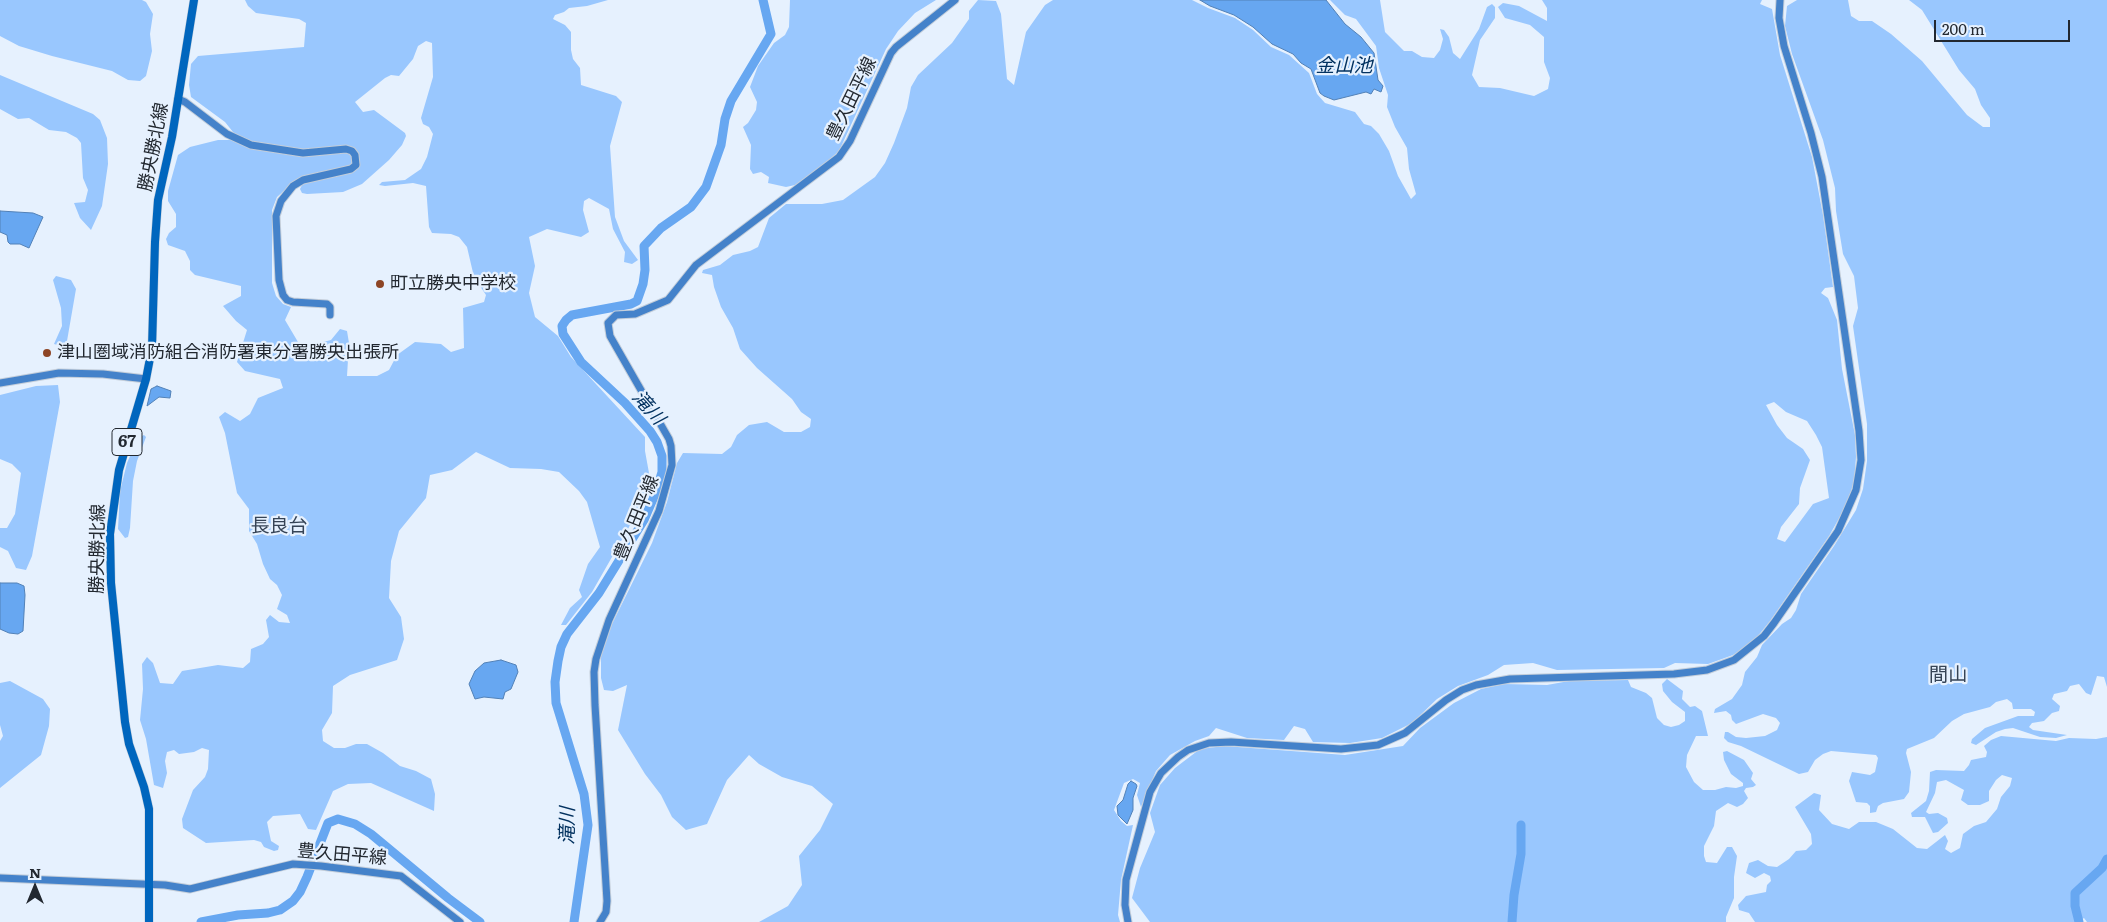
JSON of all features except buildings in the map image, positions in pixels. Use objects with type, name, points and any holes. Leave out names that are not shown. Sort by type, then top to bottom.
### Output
[{"type":"main road","name":"勝央勝北線","points":[[149,922],[149,809],[129,744],[111,583],[110,534],[119,470],[146,379],[152,348],[158,200],[178,100],[194,0]]},
{"type":"street","name":"豊久田平線","points":[[600,922],[606,912],[608,902],[595,705],[594,672],[596,659],[609,620],[659,511],[671,474],[672,457],[669,439],[610,336],[608,323],[616,315],[636,314],[668,300],[696,265],[839,157],[850,141],[891,53],[901,42],[955,0]]},
{"type":"street","points":[[1128,922],[1125,905],[1126,880],[1150,792],[1161,772],[1188,750],[1208,744],[1231,742],[1341,749],[1360,748],[1378,745],[1405,733],[1446,700],[1462,690],[1494,680],[1674,674],[1707,670],[1734,660],[1747,651],[1764,636],[1785,608],[1838,531],[1856,490],[1861,460],[1822,177],[1811,133],[1784,46],[1779,18],[1780,0]]},
{"type":"street","points":[[178,100],[185,102],[227,134],[251,145],[302,153],[346,149],[352,151],[355,155],[356,164],[351,168],[308,179],[293,186],[281,200],[276,216],[279,280],[283,295],[293,302],[329,305],[330,315]]},
{"type":"street","points":[[0,383],[60,372],[146,379]]},
{"type":"street","name":"豊久田平線","points":[[0,878],[165,885],[190,890],[293,864],[302,864],[401,876],[460,922]]},
{"type":"shaded area","points":[[0,0],[142,0],[146,2],[153,14],[150,34],[152,51],[146,76],[140,81],[128,80],[112,71],[19,46],[0,36]]},
{"type":"shaded area","points":[[245,0],[608,0],[587,6],[569,8],[555,15],[553,19],[565,25],[571,32],[571,50],[573,59],[580,68],[581,85],[616,96],[622,102],[610,146],[615,217],[624,241],[638,260],[632,264],[624,262],[625,252],[613,229],[609,209],[589,198],[584,201],[583,210],[589,232],[581,237],[547,229],[529,237],[535,266],[529,293],[535,317],[558,336],[571,357],[645,437],[645,451],[651,484],[592,592],[566,625],[561,625],[570,608],[582,597],[579,590],[588,564],[600,547],[587,502],[579,491],[559,472],[541,469],[510,468],[476,452],[452,470],[430,475],[426,498],[399,531],[391,561],[389,598],[401,617],[404,639],[397,660],[350,675],[333,686],[332,713],[322,730],[323,741],[334,748],[367,744],[400,766],[416,771],[431,779],[435,794],[434,811],[371,783],[348,784],[333,791],[316,830],[308,829],[300,814],[273,816],[267,822],[271,841],[279,846],[278,850],[274,851],[264,847],[261,842],[254,840],[206,843],[183,828],[182,819],[193,790],[205,777],[208,769],[209,750],[202,748],[194,752],[179,754],[174,750],[167,752],[165,761],[167,773],[163,788],[154,785],[146,739],[140,720],[143,689],[142,664],[147,657],[153,663],[160,683],[173,684],[182,671],[218,665],[243,668],[250,662],[251,649],[263,644],[269,637],[266,620],[270,615],[279,622],[290,623],[287,615],[277,609],[282,595],[277,585],[270,579],[257,544],[249,531],[249,509],[237,493],[225,433],[219,417],[225,412],[240,421],[250,414],[258,398],[283,388],[280,379],[245,371],[237,362],[247,330],[223,306],[241,296],[241,286],[195,275],[190,270],[190,261],[185,251],[168,245],[166,239],[169,233],[176,227],[176,214],[168,201],[168,191],[178,155],[190,147],[218,140],[231,140],[233,132],[225,122],[191,97],[189,85],[191,64],[198,56],[304,47],[306,23],[299,19],[256,13],[248,6]],"holes":[[[426,41],[432,43],[433,77],[421,118],[423,124],[429,127],[433,134],[427,157],[421,169],[405,180],[382,182],[379,185],[413,183],[426,186],[429,227],[432,233],[451,234],[459,237],[467,247],[474,277],[486,295],[484,302],[463,308],[464,348],[451,352],[441,344],[415,342],[397,355],[389,370],[377,376],[347,376],[349,343],[347,331],[340,329],[331,340],[311,345],[298,342],[285,320],[291,307],[283,304],[276,296],[272,283],[272,210],[277,197],[296,180],[302,185],[300,189],[302,193],[343,192],[362,184],[389,160],[402,145],[406,136],[405,133],[374,110],[363,112],[355,102],[385,78],[391,75],[399,76],[413,59],[418,46]]]},
{"type":"shaded area","points":[[790,0],[936,0],[915,13],[898,31],[886,49],[839,151],[821,167],[795,185],[786,187],[768,183],[769,177],[761,172],[753,174],[750,169],[751,145],[743,127],[748,123],[756,110],[757,102],[750,87],[758,66],[774,43],[785,35],[789,27]]},
{"type":"shaded area","points":[[978,0],[996,1],[1001,14],[1007,79],[1014,85],[1026,32],[1045,5],[1053,0],[1192,0],[1235,18],[1253,30],[1271,47],[1289,55],[1309,73],[1317,94],[1325,103],[1355,112],[1364,124],[1371,126],[1379,134],[1389,151],[1398,176],[1411,199],[1416,194],[1409,169],[1407,148],[1395,127],[1387,107],[1388,95],[1379,68],[1376,46],[1356,19],[1345,15],[1330,0],[1380,0],[1385,32],[1404,51],[1412,51],[1422,57],[1434,58],[1440,50],[1443,39],[1440,29],[1444,30],[1449,37],[1453,53],[1460,59],[1479,29],[1487,7],[1492,4],[1495,7],[1495,18],[1480,40],[1472,75],[1479,87],[1500,88],[1534,96],[1548,89],[1550,78],[1544,62],[1544,37],[1530,25],[1505,18],[1498,7],[1503,3],[1519,6],[1547,21],[1547,8],[1542,0],[1762,0],[1760,4],[1772,9],[1780,55],[1812,157],[1823,215],[1833,287],[1825,288],[1821,293],[1828,298],[1837,320],[1842,369],[1855,435],[1854,482],[1846,506],[1829,536],[1770,621],[1753,642],[1733,655],[1708,664],[1675,663],[1664,668],[1557,670],[1533,663],[1504,665],[1488,675],[1458,686],[1437,699],[1412,723],[1382,738],[1350,743],[1313,742],[1305,729],[1294,726],[1284,740],[1247,738],[1216,728],[1209,736],[1195,741],[1170,755],[1156,771],[1141,807],[1137,795],[1140,783],[1133,779],[1124,783],[1114,810],[1121,821],[1127,826],[1133,825],[1121,880],[1118,915],[1120,922],[759,922],[788,906],[802,885],[799,856],[820,830],[833,804],[812,786],[782,777],[759,764],[749,755],[727,780],[707,824],[686,830],[672,817],[661,795],[645,774],[618,730],[627,685],[613,691],[604,690],[601,678],[601,656],[612,624],[652,543],[667,502],[677,463],[683,453],[722,454],[731,447],[737,435],[749,425],[767,422],[784,432],[801,432],[810,427],[811,419],[801,412],[792,399],[757,368],[740,349],[733,328],[721,307],[712,275],[702,273],[703,270],[720,265],[733,255],[758,247],[769,218],[786,204],[822,204],[843,200],[875,177],[885,163],[894,143],[907,108],[911,87],[918,75],[952,43],[969,19],[969,11]],"holes":[[[1774,402],[1786,412],[1807,421],[1816,435],[1822,447],[1829,498],[1813,504],[1785,542],[1777,539],[1781,527],[1799,504],[1800,488],[1810,460],[1803,449],[1787,438],[1766,405]]]},
{"type":"shaded area","points":[[1797,0],[1848,0],[1851,16],[1859,21],[1872,21],[1891,34],[1922,61],[1967,115],[1983,127],[1990,127],[1990,118],[1981,105],[1975,89],[1959,70],[1922,10],[1909,0],[2107,0],[2107,687],[2104,677],[2097,676],[2091,695],[2086,693],[2079,684],[2070,686],[2067,691],[2054,694],[2052,699],[2060,706],[2059,711],[2052,713],[2044,721],[2032,723],[2029,727],[2033,730],[2067,735],[2056,738],[2040,737],[2013,728],[1996,732],[1976,745],[1971,743],[1972,739],[1985,728],[2018,716],[2034,716],[2035,712],[2031,709],[2013,709],[2012,703],[2007,699],[1996,702],[1990,707],[1964,714],[1952,721],[1934,738],[1907,749],[1906,753],[1911,772],[1909,792],[1904,799],[1883,803],[1878,806],[1876,812],[1870,813],[1870,806],[1867,803],[1856,802],[1849,781],[1852,772],[1870,775],[1875,772],[1878,758],[1876,755],[1831,751],[1815,760],[1808,772],[1799,774],[1741,746],[1728,742],[1724,738],[1725,732],[1736,737],[1746,738],[1765,736],[1777,730],[1780,723],[1776,718],[1763,714],[1736,724],[1732,720],[1731,715],[1726,711],[1714,713],[1715,709],[1732,699],[1742,685],[1745,672],[1757,657],[1762,645],[1782,624],[1791,618],[1796,610],[1801,594],[1856,510],[1863,489],[1867,461],[1867,424],[1853,326],[1858,308],[1854,276],[1843,254],[1836,211],[1835,188],[1823,140],[1792,54],[1785,26],[1787,6]]},
{"type":"shaded area","points":[[0,75],[93,114],[100,120],[107,138],[108,164],[102,206],[91,230],[80,218],[74,203],[85,202],[88,190],[83,178],[81,143],[77,138],[66,132],[49,130],[29,118],[18,119],[0,109]]},
{"type":"shaded area","points":[[56,276],[71,280],[76,289],[67,341],[61,346],[54,344],[62,326],[61,308],[53,280]]},
{"type":"shaded area","points":[[58,385],[60,402],[32,556],[26,570],[16,568],[8,551],[0,547],[0,528],[7,528],[15,514],[21,473],[12,464],[0,459],[0,395],[36,386]]},
{"type":"shaded area","points":[[144,435],[146,437],[137,461],[133,481],[130,528],[128,537],[125,538],[118,529],[120,491],[127,463],[138,438]]},
{"type":"shaded area","points":[[1667,679],[1683,691],[1682,699],[1690,707],[1695,706],[1702,711],[1708,736],[1696,736],[1687,755],[1686,767],[1694,782],[1703,790],[1743,786],[1743,783],[1731,774],[1724,760],[1723,752],[1727,751],[1744,760],[1753,773],[1751,779],[1756,785],[1746,788],[1744,791],[1748,798],[1743,804],[1737,807],[1728,803],[1716,811],[1714,826],[1704,846],[1706,862],[1717,863],[1727,847],[1732,847],[1737,856],[1734,898],[1726,917],[1726,922],[1150,922],[1132,898],[1140,868],[1155,832],[1150,813],[1160,785],[1175,768],[1200,749],[1224,746],[1345,755],[1403,746],[1420,728],[1454,703],[1481,689],[1504,684],[1547,685],[1569,681],[1628,680],[1631,687],[1646,693],[1652,698],[1657,718],[1664,725],[1671,727],[1685,721],[1685,712],[1672,702],[1663,691],[1662,684]]},
{"type":"shaded area","points":[[10,681],[43,699],[50,709],[49,726],[41,755],[0,788],[0,741],[3,736],[0,725],[0,683]]},
{"type":"shaded area","points":[[2001,736],[2056,741],[2069,738],[2096,739],[2107,737],[2107,922],[2087,922],[2084,918],[2077,922],[1755,922],[1749,913],[1739,910],[1738,905],[1746,896],[1766,892],[1767,885],[1771,881],[1770,876],[1764,873],[1755,878],[1746,873],[1749,863],[1758,860],[1768,866],[1777,867],[1789,859],[1796,851],[1806,850],[1812,844],[1811,834],[1795,807],[1814,793],[1821,795],[1819,810],[1832,824],[1849,829],[1859,822],[1876,822],[1893,829],[1917,848],[1927,849],[1945,835],[1948,841],[1945,849],[1951,853],[1960,848],[1963,834],[1974,826],[1986,822],[1997,809],[2001,797],[2010,786],[2012,778],[2002,775],[1996,780],[1989,791],[1989,801],[1980,805],[1968,805],[1961,800],[1964,790],[1946,780],[1937,782],[1935,793],[1926,812],[1929,814],[1938,813],[1947,818],[1948,823],[1938,832],[1933,833],[1925,817],[1912,817],[1911,813],[1926,801],[1929,791],[1930,772],[1936,770],[1964,771],[1971,760],[1986,757],[1987,752],[1984,746],[1991,740]]},
{"type":"water","name":"金山池","points":[[1200,0],[1326,0],[1345,24],[1361,37],[1374,53],[1378,80],[1383,86],[1381,92],[1374,89],[1371,94],[1366,92],[1334,100],[1324,96],[1320,93],[1311,69],[1301,63],[1293,54],[1272,44],[1253,27],[1234,15]]},
{"type":"water","points":[[0,211],[33,213],[43,217],[29,248],[20,244],[10,244],[7,235],[0,232]]},
{"type":"water","points":[[157,386],[171,391],[170,398],[159,397],[147,406],[151,389]]},
{"type":"water","points":[[0,583],[17,583],[24,586],[23,631],[18,634],[0,629]]},
{"type":"water","points":[[501,660],[516,665],[518,672],[511,689],[505,692],[503,699],[484,697],[475,699],[469,684],[475,671],[484,663]]},
{"type":"water","points":[[1131,781],[1137,786],[1133,798],[1133,810],[1127,824],[1118,815],[1117,806],[1123,800],[1128,784]]},
{"type":"waterway","name":"滝川","points":[[574,922],[588,825],[584,794],[556,703],[555,682],[558,661],[561,647],[567,634],[599,593],[644,520],[662,472],[662,456],[657,442],[650,431],[625,403],[581,362],[563,334],[562,326],[572,315],[631,304],[637,301],[643,284],[645,270],[644,246],[661,228],[691,207],[706,187],[721,145],[725,119],[731,101],[771,34],[763,0]]},
{"type":"waterway","name":"滝川","points":[[201,922],[238,915],[268,913],[280,910],[293,901],[300,892],[307,877],[328,823],[338,819],[355,824],[371,834],[480,922]]},
{"type":"waterway","points":[[1512,922],[1514,895],[1521,854],[1521,825]]},
{"type":"waterway","points":[[2079,922],[2075,906],[2075,893],[2102,868],[2107,859]]},
{"type":"place","name":"町立勝央中学校","points":[[380,284]]},
{"type":"place","name":"津山圏域消防組合消防署東分署勝央出張所","points":[[47,353]]},
{"type":"district","name":"長良台","points":[[279,526]]},
{"type":"district","name":"間山","points":[[1948,675]]}]
